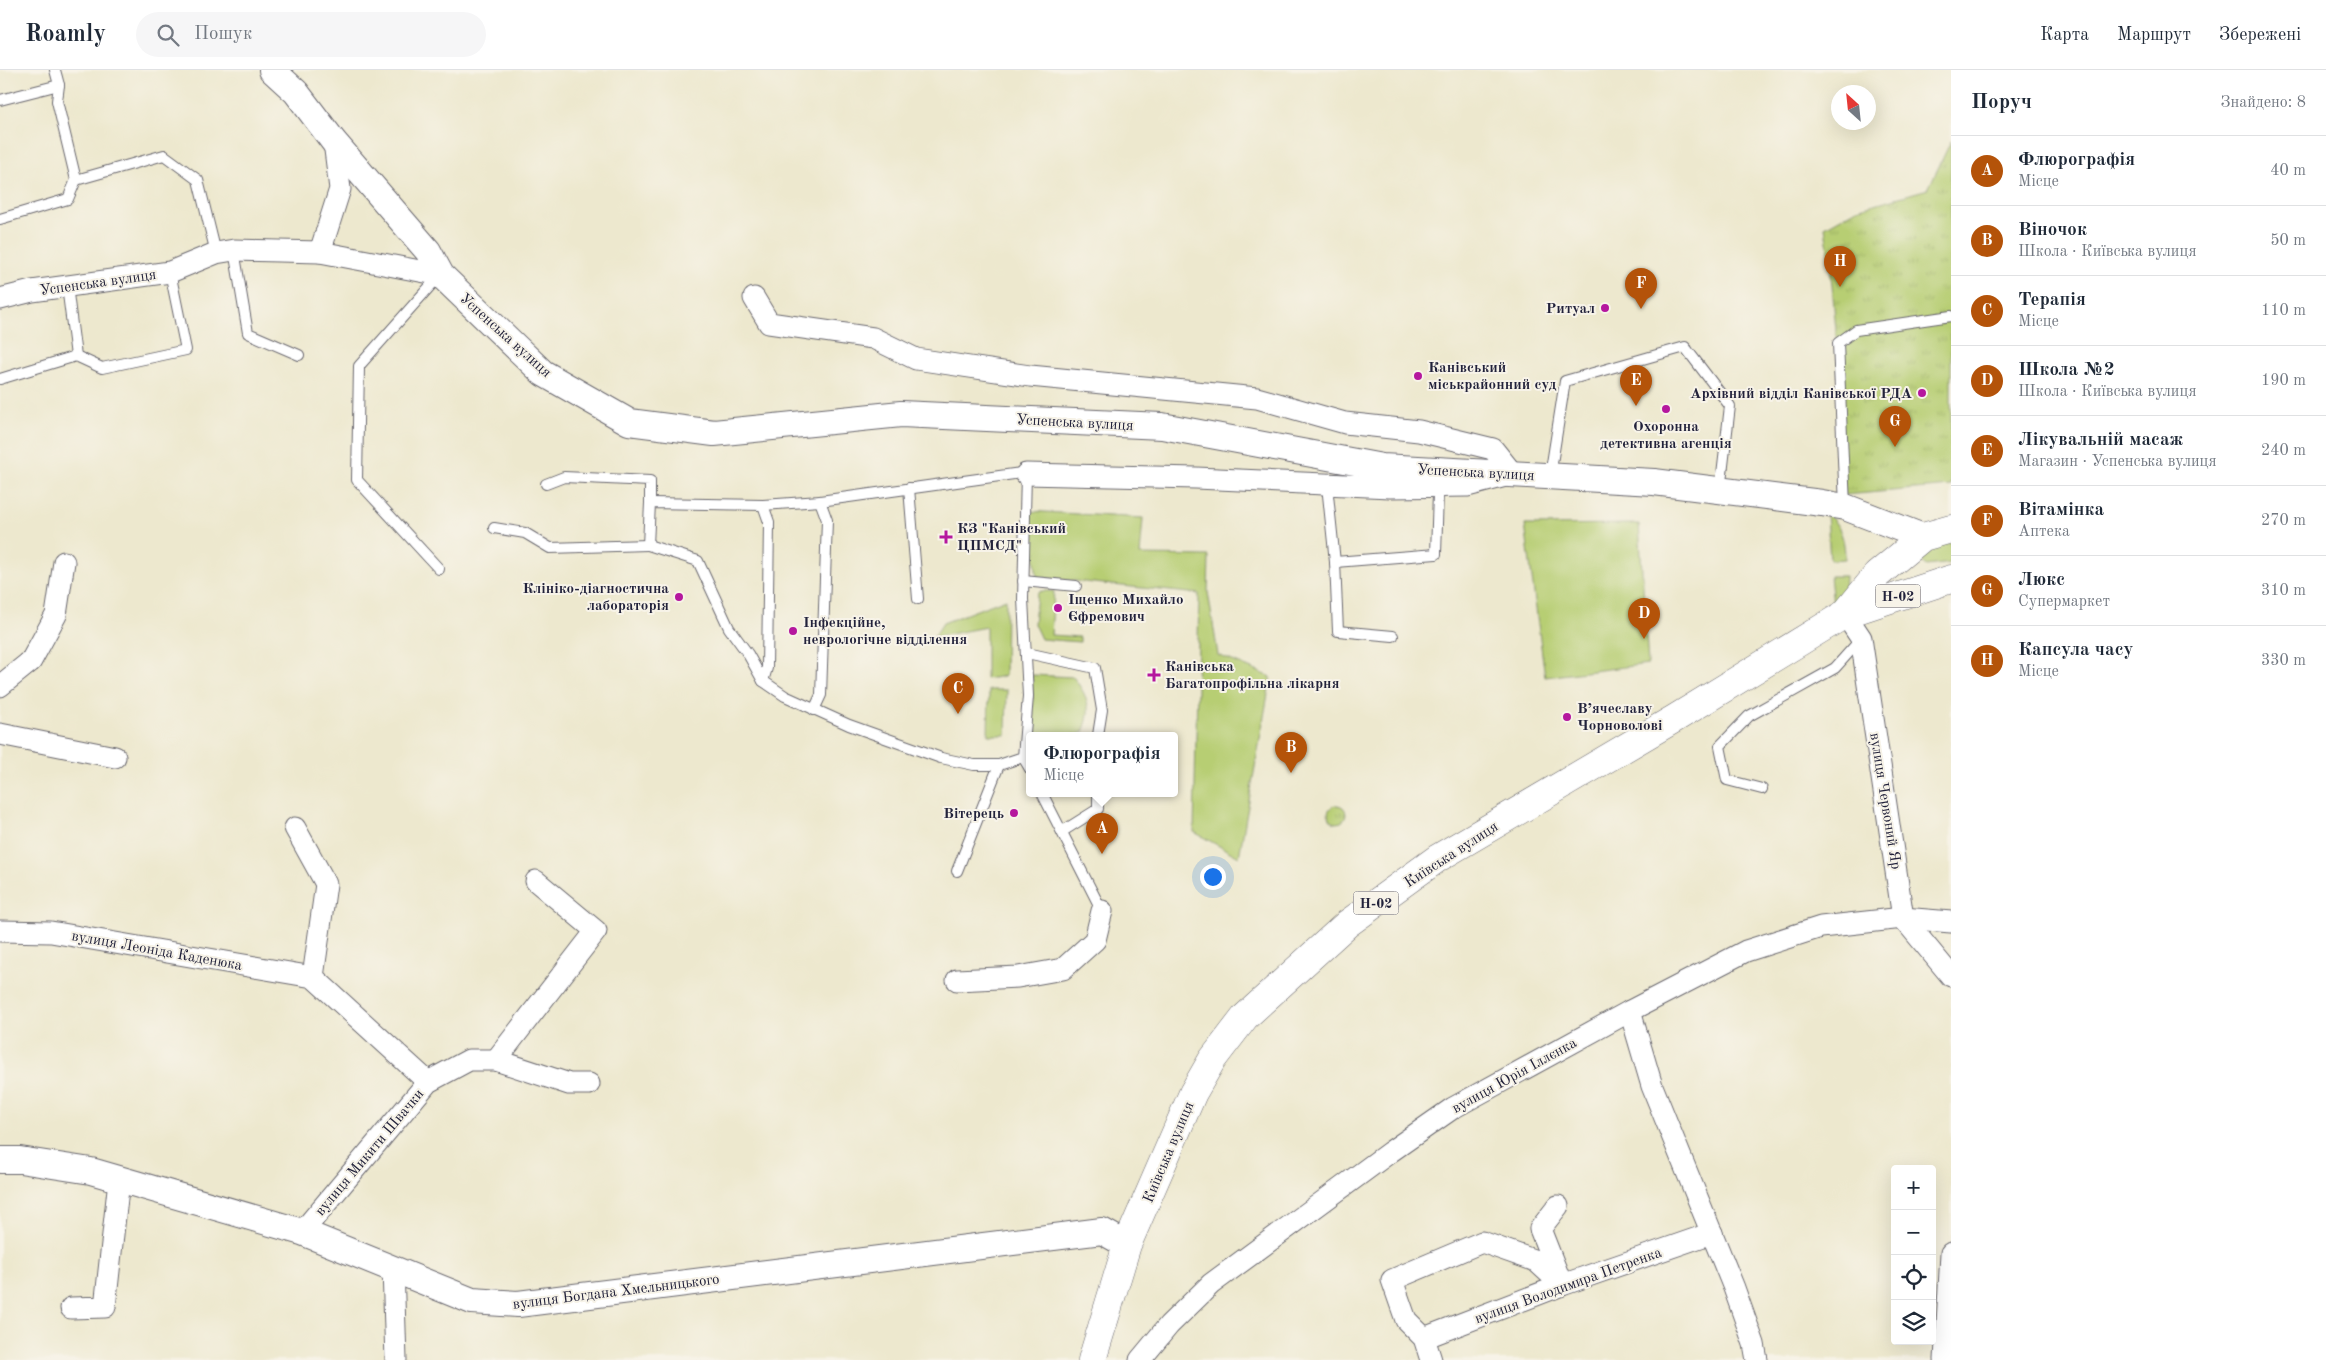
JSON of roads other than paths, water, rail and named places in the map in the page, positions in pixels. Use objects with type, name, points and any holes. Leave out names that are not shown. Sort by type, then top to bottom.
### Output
[{"type":"main road","name":"Н-02","points":[[1923,537],[1951,529]]},
{"type":"main road","name":"Київська вулиця","points":[[1845,614],[1877,575],[1923,537]]},
{"type":"main road","name":"Київська вулиця","points":[[1092,1360],[1127,1245],[1193,1093],[1212,1060],[1245,1017],[1347,924],[1438,858],[1674,719],[1845,614],[1951,579]]},
{"type":"street","name":"Успенська вулиця","points":[[272,70],[291,81],[334,142],[428,250],[441,275],[543,372],[629,422],[714,434],[901,414],[1162,426],[1382,466],[1654,482],[1846,507],[1923,537]]},
{"type":"street","name":"Успенська вулиця","points":[[0,299],[32,290],[170,272],[225,252],[320,252],[340,188],[334,142]]},
{"type":"street","points":[[320,252],[441,275]]},
{"type":"street","points":[[754,298],[769,323],[873,338],[916,359],[1030,376],[1257,398],[1345,423],[1419,431],[1494,449],[1513,474],[1467,486],[1332,484],[1196,478],[1026,474]]},
{"type":"street","points":[[0,686],[31,661],[56,615],[64,562]]},
{"type":"street","name":"вулиця Червоний Яр","points":[[1845,614],[1861,638],[1903,918]]},
{"type":"street","points":[[0,734],[115,757]]},
{"type":"street","points":[[295,828],[326,884],[313,977],[428,1082]]},
{"type":"street","points":[[496,1060],[596,931],[536,882]]},
{"type":"street","points":[[957,980],[1018,977],[1063,969],[1095,940],[1102,910]]},
{"type":"street","points":[[1903,918],[1951,976]]},
{"type":"street","name":"вулиця Юрія Іллєнка","points":[[1140,1360],[1169,1325],[1212,1284],[1390,1152],[1453,1108],[1630,1011],[1746,951],[1822,927],[1903,918],[1951,922]]},
{"type":"street","name":"вулиця Леоніда Каденюка","points":[[0,931],[51,932],[313,977]]},
{"type":"street","points":[[1630,1011],[1652,1086],[1712,1233],[1754,1344],[1757,1360]]},
{"type":"street","name":"вулиця Микити Швачки","points":[[302,1232],[428,1082],[469,1060],[496,1060],[569,1084],[589,1084]]},
{"type":"street","name":"вулиця Богдана Хмельницького","points":[[0,1160],[20,1160],[91,1171],[302,1232],[472,1300],[518,1304],[1102,1230],[1127,1245]]},
{"type":"street","points":[[71,1308],[105,1307],[119,1180]]},
{"type":"street","points":[[1558,1206],[1540,1229],[1562,1285]]},
{"type":"street","name":"вулиця Володимира Петренка","points":[[1424,1338],[1562,1285],[1712,1233]]},
{"type":"street","points":[[1432,1360],[1424,1338],[1406,1320],[1392,1280],[1482,1242],[1536,1260],[1562,1285]]},
{"type":"street","points":[[1945,1360],[1951,1253]]},
{"type":"street","points":[[393,1268],[396,1360]]},
{"type":"lane","points":[[0,219],[68,199],[76,180],[57,101],[59,85],[55,70]]},
{"type":"lane","points":[[0,100],[59,85]]},
{"type":"lane","points":[[76,180],[164,155],[198,180],[225,252],[248,333],[299,354]]},
{"type":"lane","points":[[0,379],[76,356],[102,368],[186,350],[170,272]]},
{"type":"lane","points":[[439,569],[357,480],[359,366],[441,275]]},
{"type":"lane","points":[[67,286],[76,356]]},
{"type":"lane","points":[[1846,507],[1838,344],[1856,330],[1951,316]]},
{"type":"lane","points":[[1550,476],[1565,381],[1684,347],[1730,406],[1720,490]]},
{"type":"lane","points":[[650,503],[763,506],[820,501],[1026,474],[1023,580],[1027,653],[1027,732]]},
{"type":"lane","points":[[546,484],[564,477],[650,481],[648,545]]},
{"type":"lane","points":[[1332,484],[1328,495],[1335,562],[1338,631],[1393,636]]},
{"type":"lane","points":[[1335,562],[1436,554],[1438,493],[1467,486]]},
{"type":"lane","points":[[909,488],[918,598]]},
{"type":"lane","points":[[814,710],[821,695],[827,520],[820,501]]},
{"type":"lane","points":[[763,506],[769,522],[767,668],[763,682]]},
{"type":"lane","points":[[494,528],[525,533],[550,548],[648,545],[698,561],[728,628],[748,654],[763,682],[785,696],[814,710],[941,758],[974,765],[999,765],[1026,756]]},
{"type":"lane","points":[[1023,580],[1076,586]]},
{"type":"lane","points":[[1762,789],[1727,780],[1720,746],[1749,716],[1835,668],[1861,638]]},
{"type":"lane","points":[[1027,653],[1095,668],[1102,710],[1098,732]]},
{"type":"lane","points":[[957,871],[999,765]]},
{"type":"lane","points":[[1044,797],[1102,910]]},
{"type":"lane","points":[[1063,831],[1098,809],[1098,797]]},
{"type":"place","name":"Капсула часу","points":[[1840,287]]},
{"type":"place","name":"Ритуал","points":[[1605,308]]},
{"type":"place","name":"Вітамінка","points":[[1641,309]]},
{"type":"place","name":"Канівський міськрайонний суд","points":[[1418,376]]},
{"type":"place","name":"Архівний відділ Канівської РДА","points":[[1922,393]]},
{"type":"place","name":"Лікувальній масаж","points":[[1636,406]]},
{"type":"place","name":"Охоронна детективна агенція","points":[[1666,409]]},
{"type":"place","name":"Люкс","points":[[1895,447]]},
{"type":"place","name":"КЗ \"Канівський ЦПМСД\"","points":[[946,537]]},
{"type":"place","name":"Клініко-діагностична лабораторія","points":[[679,597]]},
{"type":"place","name":"Іщенко Михайло Єфремович","points":[[1058,608]]},
{"type":"place","name":"Інфекційне, неврологічне відділення","points":[[793,631]]},
{"type":"place","name":"Школа №2","points":[[1644,639]]},
{"type":"place","name":"Канівська Багатопрофільна лікарня","points":[[1154,675]]},
{"type":"place","name":"Терапія","points":[[958,714]]},
{"type":"place","name":"В’ячеславу Чорноволові","points":[[1567,717]]},
{"type":"place","name":"Віночок","points":[[1291,773]]},
{"type":"place","name":"Вітерець","points":[[1014,813]]},
{"type":"place","name":"Флюрографія","points":[[1102,854]]}]
